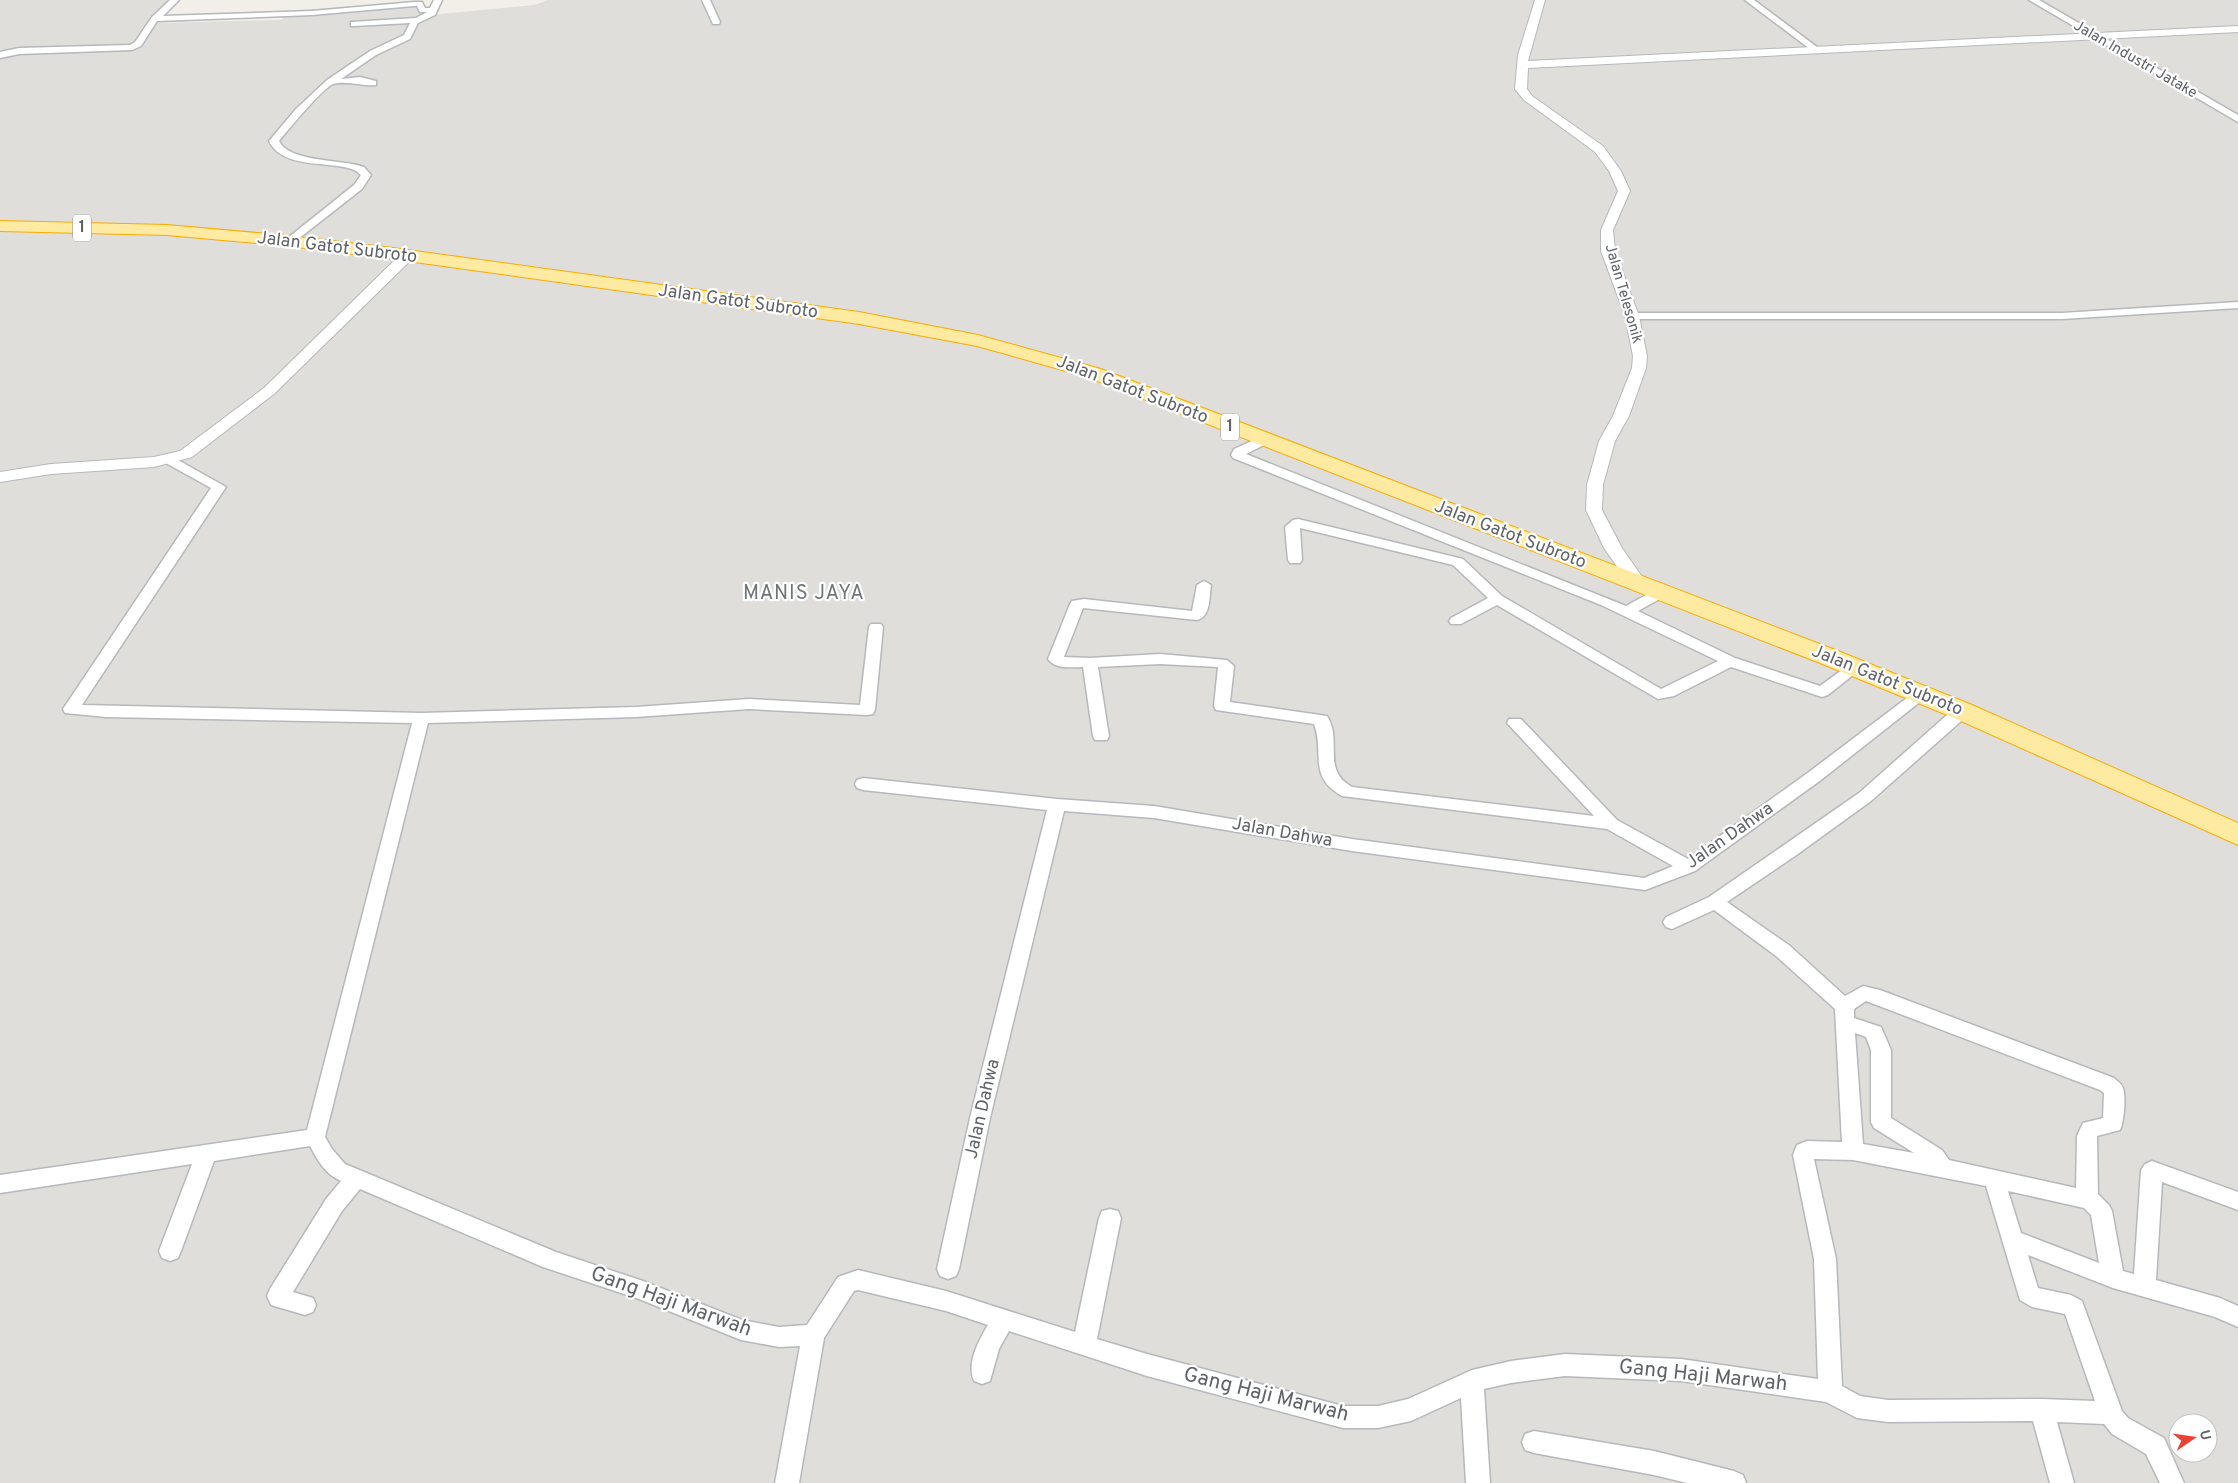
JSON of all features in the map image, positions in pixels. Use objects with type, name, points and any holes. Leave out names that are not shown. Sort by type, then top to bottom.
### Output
[{"type":"highway","name":"Jalan Gatot Subroto","points":[[0,226],[164,230],[290,242],[828,314],[898,325],[1028,352],[1094,373],[1922,694],[2238,835]]},
{"type":"street","points":[[0,55],[19,51],[132,47],[138,44],[155,19],[176,0]]},
{"type":"street","points":[[369,0],[372,2],[412,1],[419,4],[423,10],[433,10]]},
{"type":"street","points":[[354,24],[416,20],[430,14],[438,0]]},
{"type":"street","points":[[706,0],[716,22]]},
{"type":"street","name":"Jalan Telesonik","points":[[1540,0],[1523,54],[1520,85],[1524,95],[1599,149],[1608,159],[1621,181],[1623,196],[1607,230],[1608,251],[1632,316],[1640,356],[1639,368],[1621,416],[1607,440],[1595,485],[1594,510],[1613,548],[1638,584]]},
{"type":"street","points":[[1749,0],[1817,50]]},
{"type":"street","name":"Jalan Industri Jatake","points":[[2033,0],[2238,119]]},
{"type":"street","points":[[155,19],[312,13],[412,1]]},
{"type":"street","points":[[275,13],[279,4]]},
{"type":"street","points":[[290,242],[358,187],[366,175],[361,169],[354,167],[287,155],[280,152],[274,145],[274,141],[290,121],[330,82],[373,53],[407,38],[416,20]]},
{"type":"street","points":[[1522,65],[2238,29]]},
{"type":"street","points":[[330,82],[360,80],[373,83]]},
{"type":"street","points":[[0,477],[50,469],[169,459],[186,454],[269,390],[406,257]]},
{"type":"street","points":[[1632,316],[2062,316],[2238,305]]},
{"type":"street","points":[[1263,440],[1237,453],[1626,612],[1730,661],[1822,692],[1855,668]]},
{"type":"street","points":[[169,459],[219,487],[71,709],[106,712],[421,718],[636,712],[749,704],[867,710],[876,627]]},
{"type":"street","points":[[1295,560],[1292,527],[1298,523],[1458,562],[1497,599],[1658,694],[1668,693],[1730,661]]},
{"type":"street","points":[[1204,585],[1199,614],[1197,616],[1084,603],[1077,604],[1056,659],[1060,662],[1090,663],[1160,659],[1194,660],[1224,664],[1226,666],[1222,706],[1321,720],[1328,775],[1337,788],[1348,792],[1611,824]]},
{"type":"street","points":[[1626,612],[1660,593]]},
{"type":"street","points":[[1456,621],[1497,599]]},
{"type":"street","points":[[1090,663],[1101,736]]},
{"type":"street","name":"Jalan Dahwa","points":[[948,1269],[980,1118],[1058,805],[1154,812],[1352,845],[1645,884],[1689,867],[1816,776],[1922,694]]},
{"type":"street","points":[[1672,922],[1715,902],[1865,797],[1962,711]]},
{"type":"street","points":[[0,1184],[315,1137],[421,718]]},
{"type":"street","points":[[1515,723],[1611,824],[1689,867]]},
{"type":"street","points":[[862,784],[1058,805]]},
{"type":"street","points":[[1715,902],[1783,951],[1845,1014],[1874,1032],[1881,1050],[1881,1122],[1935,1156],[1942,1167]]},
{"type":"street","points":[[1853,1151],[1845,1014],[1862,993],[1873,995],[2107,1084],[2114,1090],[2113,1124],[2090,1128],[2087,1136],[2087,1200]]},
{"type":"street","name":"Gang Haji Marwah","points":[[315,1137],[325,1155],[338,1170],[356,1178],[551,1260],[644,1291],[741,1330],[779,1337],[813,1335],[846,1284],[858,1280],[946,1301],[1146,1365],[1343,1417],[1378,1417],[1411,1410],[1472,1381],[1511,1372],[1565,1365],[1681,1370],[1830,1392],[1857,1407],[1888,1411],[2042,1410],[2111,1413]]},
{"type":"street","points":[[1830,1392],[1825,1259],[1803,1156],[1804,1151],[1853,1151],[1942,1167],[2087,1200],[2096,1204],[2101,1211],[2113,1278]]},
{"type":"street","points":[[170,1251],[206,1154]]},
{"type":"street","points":[[2144,1288],[2152,1170],[2238,1201]]},
{"type":"street","points":[[305,1305],[279,1298],[278,1296],[334,1204],[356,1178]]},
{"type":"street","points":[[1994,1178],[2028,1293],[2032,1297],[2071,1305],[2076,1312],[2111,1413],[2120,1426],[2155,1446],[2172,1483]]},
{"type":"street","points":[[1084,1345],[1110,1218]]},
{"type":"street","points":[[2012,1240],[2113,1278],[2220,1308],[2238,1317]]},
{"type":"street","points":[[982,1373],[988,1346],[1004,1319]]},
{"type":"street","points":[[786,1483],[813,1335]]},
{"type":"street","points":[[1472,1381],[1478,1483]]},
{"type":"street","points":[[2042,1410],[2062,1483]]},
{"type":"street","points":[[1534,1442],[1654,1463],[1734,1483]]},
{"type":"shaded area","points":[[0,0],[177,0],[157,23],[280,20],[298,10],[412,3],[431,15],[534,5],[548,0],[2238,0],[2238,1483],[0,1483]]},
{"type":"district","name":"MANIS JAYA","points":[[804,594]]}]
